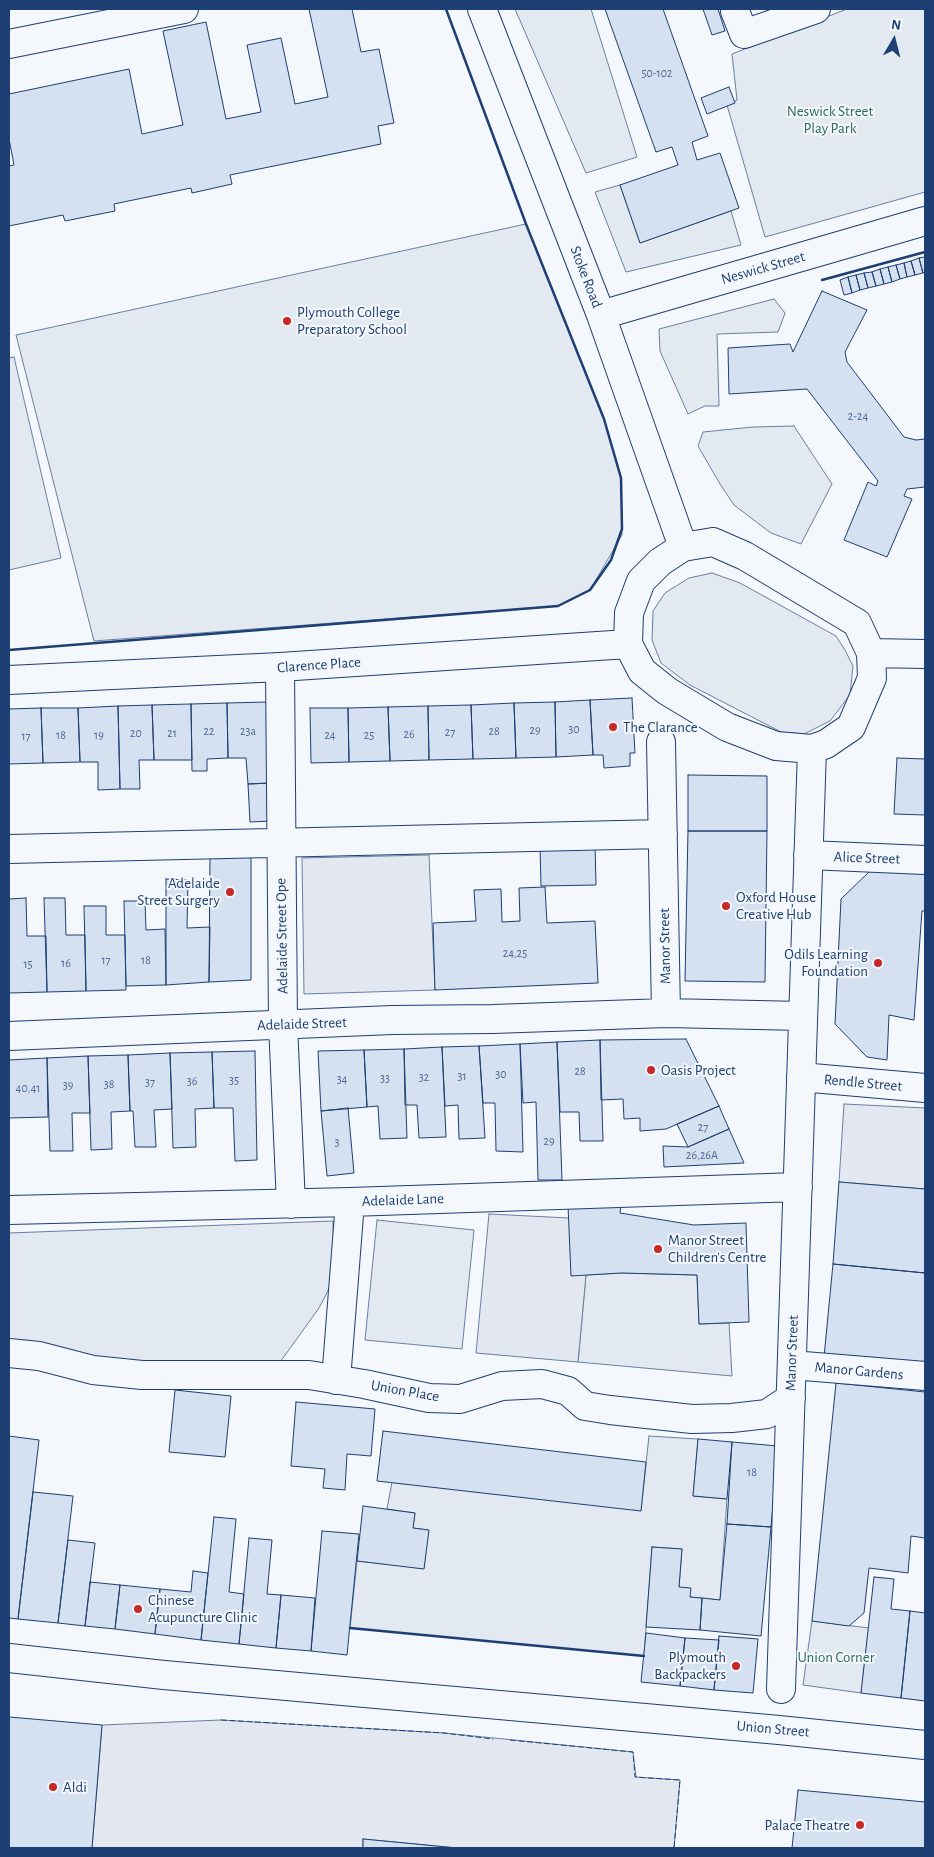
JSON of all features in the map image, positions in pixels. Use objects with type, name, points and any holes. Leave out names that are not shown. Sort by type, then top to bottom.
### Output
[{"type":"street","points":[[9,44],[184,9]]},
{"type":"street","name":"Stoke Road","points":[[482,9],[601,315],[683,547]]},
{"type":"street","points":[[735,10],[744,34],[816,9]]},
{"type":"street","name":"Neswick Street","points":[[601,315],[925,221]]},
{"type":"street","points":[[713,542],[745,556],[857,624],[871,653],[872,678],[851,727],[826,744],[812,749],[776,746],[727,727],[667,690],[642,670],[628,644],[629,613],[641,581],[660,562],[683,547],[713,542]]},
{"type":"street","name":"Clarence Place","points":[[9,680],[280,667],[628,644]]},
{"type":"street","points":[[871,653],[925,654]]},
{"type":"street","name":"Adelaide Street Ope","points":[[280,667],[283,1024],[291,1204]]},
{"type":"street","name":"Manor Street","points":[[661,742],[666,1013]]},
{"type":"street","name":"Manor Street","points":[[781,1690],[812,749]]},
{"type":"street","points":[[9,849],[663,834]]},
{"type":"street","name":"Alice Street","points":[[808,855],[925,860]]},
{"type":"street","points":[[666,1013],[803,1016]]},
{"type":"street","name":"Adelaide Street","points":[[9,1036],[392,1020],[493,1019],[666,1013]]},
{"type":"street","name":"Rendle Street","points":[[801,1077],[925,1088]]},
{"type":"street","name":"Adelaide Lane","points":[[9,1210],[291,1204],[798,1187]]},
{"type":"street","points":[[336,1380],[350,1202]]},
{"type":"street","name":"Union Place","points":[[9,1352],[39,1356],[93,1370],[142,1375],[309,1376],[364,1384],[429,1398],[460,1399],[502,1386],[542,1384],[568,1391],[585,1406],[692,1419],[732,1418],[767,1414],[791,1398]]},
{"type":"street","name":"Manor Gardens","points":[[792,1365],[925,1376]]},
{"type":"street","name":"Union Street","points":[[9,1658],[164,1675],[621,1715],[925,1745]]},
{"type":"green space","points":[[515,9],[591,9],[637,157],[586,173]]},
{"type":"green space","name":"Neswick Street Play Park","points":[[847,9],[925,9],[925,192],[765,237],[727,105],[737,100],[732,54]]},
{"type":"green space","points":[[620,185],[640,243],[731,211],[741,245],[626,272],[595,192]]},
{"type":"green space","points":[[526,224],[604,419],[621,478],[622,535],[590,590],[558,606],[94,641],[16,335]]},
{"type":"green space","points":[[774,299],[785,313],[778,332],[717,334],[719,406],[705,406],[688,414],[660,351],[659,329]]},
{"type":"green space","points":[[14,357],[61,558],[9,570],[9,358]]},
{"type":"green space","points":[[794,426],[832,484],[801,544],[771,533],[734,505],[698,446],[703,432],[753,427]]},
{"type":"green space","points":[[712,573],[740,583],[836,636],[853,666],[850,695],[830,721],[804,734],[781,732],[690,685],[661,663],[652,640],[653,611],[665,593],[689,578]]},
{"type":"green space","points":[[377,1220],[474,1230],[462,1349],[365,1340]]},
{"type":"green space","points":[[333,1221],[334,1279],[319,1308],[278,1365],[169,1367],[9,1345],[9,1233]]},
{"type":"green space","points":[[621,1273],[697,1275],[699,1324],[729,1323],[732,1376],[578,1362],[586,1275]]},
{"type":"green space","points":[[649,1436],[698,1439],[693,1496],[727,1499],[720,1600],[690,1597],[679,1587],[682,1549],[652,1547],[644,1656],[350,1628],[357,1561],[424,1568],[428,1530],[413,1528],[415,1513],[387,1509],[392,1482],[641,1510]]},
{"type":"green space","name":"Union Corner","points":[[812,1621],[869,1628],[861,1693],[803,1685]]},
{"type":"shaded area","points":[[429,855],[435,990],[304,994],[302,858]]},
{"type":"shaded area","points":[[844,1104],[925,1108],[925,1189],[839,1182]]},
{"type":"shaded area","points":[[489,1214],[569,1218],[586,1275],[578,1362],[476,1353]]},
{"type":"shaded area","points":[[221,1720],[444,1733],[633,1752],[636,1777],[680,1780],[674,1848],[457,1848],[363,1839],[363,1848],[92,1848],[102,1725]]},
{"type":"building","points":[[309,9],[352,9],[361,52],[379,49],[394,123],[378,126],[381,144],[230,175],[232,184],[192,193],[191,188],[114,204],[115,211],[65,221],[63,215],[9,226],[9,166],[14,165],[9,139],[9,94],[129,69],[142,134],[183,125],[163,31],[206,22],[226,119],[261,112],[247,45],[281,38],[295,104],[328,97]]},
{"type":"building","points":[[605,9],[663,9],[708,136],[692,142],[697,160],[720,153],[739,208],[640,243],[620,185],[678,165],[672,147],[656,152]]},
{"type":"building","points":[[703,9],[718,9],[725,31],[712,35]]},
{"type":"building","points":[[729,87],[735,103],[707,114],[701,98]]},
{"type":"building","points":[[925,257],[925,272],[923,273],[919,258]]},
{"type":"building","points":[[919,258],[923,273],[915,275],[911,261]]},
{"type":"building","points":[[911,261],[915,275],[907,277],[904,263]]},
{"type":"building","points":[[904,263],[907,277],[900,279],[896,265]]},
{"type":"building","points":[[896,265],[900,279],[892,282],[888,267]]},
{"type":"building","points":[[888,267],[892,282],[884,284],[880,269]]},
{"type":"building","points":[[880,269],[884,284],[876,286],[872,272]]},
{"type":"building","points":[[872,272],[876,286],[868,288],[864,273]]},
{"type":"building","points":[[864,273],[868,288],[860,290],[856,275]]},
{"type":"building","points":[[856,275],[860,290],[852,293],[848,277]]},
{"type":"building","points":[[848,277],[852,293],[844,295],[840,280]]},
{"type":"building","points":[[822,291],[867,310],[845,352],[847,362],[904,437],[916,440],[925,439],[925,487],[907,489],[904,496],[912,499],[887,557],[844,540],[868,482],[876,486],[878,481],[807,389],[729,394],[728,348],[790,344],[793,352]]},
{"type":"building","name":"The Clarance","points":[[632,698],[635,753],[630,753],[630,766],[604,768],[603,755],[593,755],[590,700]]},
{"type":"building","points":[[590,700],[593,755],[556,757],[555,702]]},
{"type":"building","points":[[268,702],[271,783],[248,784],[246,758],[228,758],[227,703]]},
{"type":"building","points":[[555,702],[556,757],[516,758],[514,703]]},
{"type":"building","points":[[227,703],[228,758],[207,759],[207,771],[192,771],[191,704]]},
{"type":"building","points":[[514,703],[516,758],[473,759],[471,705]]},
{"type":"building","points":[[191,704],[192,760],[154,760],[152,705]]},
{"type":"building","points":[[152,705],[154,760],[139,760],[140,789],[120,789],[118,706]]},
{"type":"building","points":[[471,705],[473,759],[429,760],[428,706]]},
{"type":"building","points":[[118,706],[120,789],[98,790],[98,762],[80,762],[78,708]]},
{"type":"building","points":[[428,706],[429,760],[390,761],[388,707]]},
{"type":"building","points":[[388,707],[390,761],[349,762],[348,708]]},
{"type":"building","points":[[41,708],[78,708],[80,762],[43,763]]},
{"type":"building","points":[[41,708],[43,763],[9,764],[9,709]]},
{"type":"building","points":[[310,708],[348,708],[349,762],[311,763]]},
{"type":"building","points":[[897,758],[925,759],[925,815],[894,814]]},
{"type":"building","points":[[688,775],[767,776],[767,831],[688,831]]},
{"type":"building","points":[[271,783],[272,821],[250,822],[248,784]]},
{"type":"building","name":"Oxford House Creative Hub","points":[[688,831],[767,831],[765,982],[685,981]]},
{"type":"building","points":[[595,844],[596,885],[541,886],[540,845]]},
{"type":"building","name":"Adelaide Street Surgery","points":[[210,857],[251,857],[251,980],[209,982]]},
{"type":"building","name":"Odils Learning Foundation","points":[[873,868],[925,868],[925,911],[922,911],[914,1020],[889,1015],[887,1060],[867,1057],[835,1024],[841,899]]},
{"type":"building","points":[[166,879],[188,880],[187,928],[210,927],[209,982],[166,985]]},
{"type":"building","points":[[545,887],[547,923],[595,921],[598,983],[435,990],[433,923],[476,921],[474,890],[501,889],[502,922],[520,921],[519,888]]},
{"type":"building","points":[[26,898],[27,936],[46,936],[47,992],[9,993],[9,899]]},
{"type":"building","points":[[44,898],[65,898],[66,935],[85,935],[86,991],[47,992]]},
{"type":"building","points":[[124,901],[145,901],[146,930],[165,929],[166,985],[126,986]]},
{"type":"building","points":[[84,906],[106,906],[106,935],[125,935],[126,990],[86,991]]},
{"type":"building","name":"Oasis Project","points":[[686,1039],[719,1106],[666,1129],[640,1131],[640,1118],[624,1119],[623,1099],[601,1100],[600,1040]]},
{"type":"building","points":[[600,1040],[603,1141],[580,1141],[579,1112],[560,1112],[557,1042]]},
{"type":"building","points":[[557,1042],[562,1180],[538,1180],[536,1102],[523,1103],[520,1044]]},
{"type":"building","points":[[520,1044],[523,1152],[496,1151],[495,1103],[483,1103],[479,1046]]},
{"type":"building","points":[[479,1046],[485,1138],[459,1139],[458,1105],[445,1106],[442,1047]]},
{"type":"building","points":[[442,1047],[446,1137],[419,1138],[417,1105],[405,1105],[404,1049]]},
{"type":"building","points":[[404,1049],[407,1138],[380,1139],[378,1106],[367,1107],[364,1050]]},
{"type":"building","points":[[364,1050],[367,1107],[321,1111],[318,1051]]},
{"type":"building","points":[[255,1051],[257,1160],[235,1161],[233,1108],[214,1108],[212,1052]]},
{"type":"building","points":[[212,1052],[214,1108],[195,1109],[196,1147],[173,1148],[170,1053]]},
{"type":"building","points":[[170,1053],[172,1109],[154,1110],[156,1147],[135,1147],[133,1111],[130,1111],[128,1055]]},
{"type":"building","points":[[128,1055],[130,1111],[111,1112],[112,1149],[91,1150],[88,1056]]},
{"type":"building","points":[[88,1056],[90,1113],[72,1113],[73,1151],[50,1151],[47,1058]]},
{"type":"building","points":[[47,1058],[48,1117],[9,1118],[9,1060]]},
{"type":"building","points":[[719,1106],[729,1129],[688,1147],[677,1124]]},
{"type":"building","points":[[348,1108],[354,1173],[327,1176],[321,1111]]},
{"type":"building","points":[[729,1129],[744,1163],[664,1167],[663,1146],[688,1147]]},
{"type":"building","points":[[839,1182],[925,1189],[925,1273],[833,1264]]},
{"type":"building","name":"Manor Street Children's Centre","points":[[568,1205],[621,1205],[620,1213],[694,1225],[746,1223],[749,1322],[699,1324],[697,1275],[621,1273],[571,1276]]},
{"type":"building","points":[[833,1264],[925,1273],[925,1364],[824,1357]]},
{"type":"building","points":[[836,1383],[925,1392],[925,1538],[911,1536],[908,1573],[869,1568],[864,1613],[849,1626],[812,1621]]},
{"type":"building","points":[[175,1390],[231,1396],[225,1457],[169,1452]]},
{"type":"building","points":[[296,1402],[375,1409],[371,1456],[347,1454],[345,1490],[323,1488],[325,1469],[291,1466]]},
{"type":"building","points":[[383,1431],[646,1462],[641,1511],[377,1481]]},
{"type":"building","points":[[9,1436],[39,1440],[18,1619],[9,1618]]},
{"type":"building","points":[[698,1439],[732,1442],[727,1499],[693,1496]]},
{"type":"building","points":[[732,1442],[778,1446],[771,1527],[727,1524]]},
{"type":"building","points":[[33,1492],[73,1496],[58,1623],[18,1619]]},
{"type":"building","points":[[363,1506],[415,1513],[413,1528],[429,1530],[424,1569],[357,1561]]},
{"type":"building","points":[[214,1517],[236,1519],[229,1592],[244,1594],[239,1644],[201,1640]]},
{"type":"building","points":[[727,1524],[771,1527],[761,1636],[700,1630],[702,1598],[720,1600]]},
{"type":"building","points":[[322,1531],[359,1534],[347,1655],[311,1651]]},
{"type":"building","points":[[249,1538],[272,1540],[267,1594],[281,1595],[276,1648],[239,1644]]},
{"type":"building","points":[[68,1540],[95,1543],[85,1626],[58,1623]]},
{"type":"building","points":[[652,1547],[682,1549],[679,1587],[691,1588],[690,1597],[702,1598],[700,1630],[646,1627]]},
{"type":"building","points":[[193,1571],[208,1573],[201,1640],[155,1634],[160,1589],[191,1592]]},
{"type":"building","name":"Union Corner","points":[[874,1577],[894,1579],[891,1609],[910,1611],[901,1698],[861,1693]]},
{"type":"building","points":[[90,1582],[120,1585],[115,1629],[85,1626]]},
{"type":"building","name":"Chinese Acupuncture Clinic","points":[[120,1585],[160,1589],[155,1634],[115,1629]]},
{"type":"building","points":[[281,1595],[315,1598],[311,1651],[276,1648]]},
{"type":"building","points":[[910,1611],[925,1613],[925,1701],[901,1698]]},
{"type":"building","points":[[646,1633],[685,1638],[680,1686],[641,1682]]},
{"type":"building","name":"Plymouth Backpackers","points":[[719,1636],[758,1639],[753,1693],[714,1690]]},
{"type":"building","points":[[685,1638],[719,1640],[714,1690],[680,1686]]},
{"type":"building","name":"Aldi","points":[[9,1717],[102,1725],[92,1848],[9,1848]]},
{"type":"building","name":"Palace Theatre","points":[[798,1790],[925,1802],[925,1848],[792,1848]]},
{"type":"building","points":[[363,1839],[457,1848],[363,1848]]},
{"type":"fence","points":[[221,1720],[444,1733],[493,1739]]},
{"type":"fence","points":[[510,1740],[633,1752],[635,1777],[680,1780],[674,1848]]},
{"type":"wall","points":[[9,650],[558,606],[590,590],[611,560],[622,529],[621,478],[604,419],[526,224],[446,9]]},
{"type":"wall","points":[[822,280],[925,252]]},
{"type":"wall","points":[[350,1628],[644,1656]]},
{"type":"place","name":"Plymouth College Preparatory School","points":[[287,321]]},
{"type":"place","name":"The Clarance","points":[[613,727]]},
{"type":"place","name":"Adelaide Street Surgery","points":[[230,892]]},
{"type":"place","name":"Oxford House Creative Hub","points":[[726,906]]},
{"type":"place","name":"Odils Learning Foundation","points":[[878,963]]},
{"type":"place","name":"Oasis Project","points":[[651,1070]]},
{"type":"place","name":"Manor Street Children's Centre","points":[[658,1249]]},
{"type":"place","name":"Chinese Acupuncture Clinic","points":[[138,1609]]},
{"type":"place","name":"Plymouth Backpackers","points":[[736,1666]]},
{"type":"place","name":"Aldi","points":[[53,1787]]},
{"type":"place","name":"Palace Theatre","points":[[860,1825]]}]
